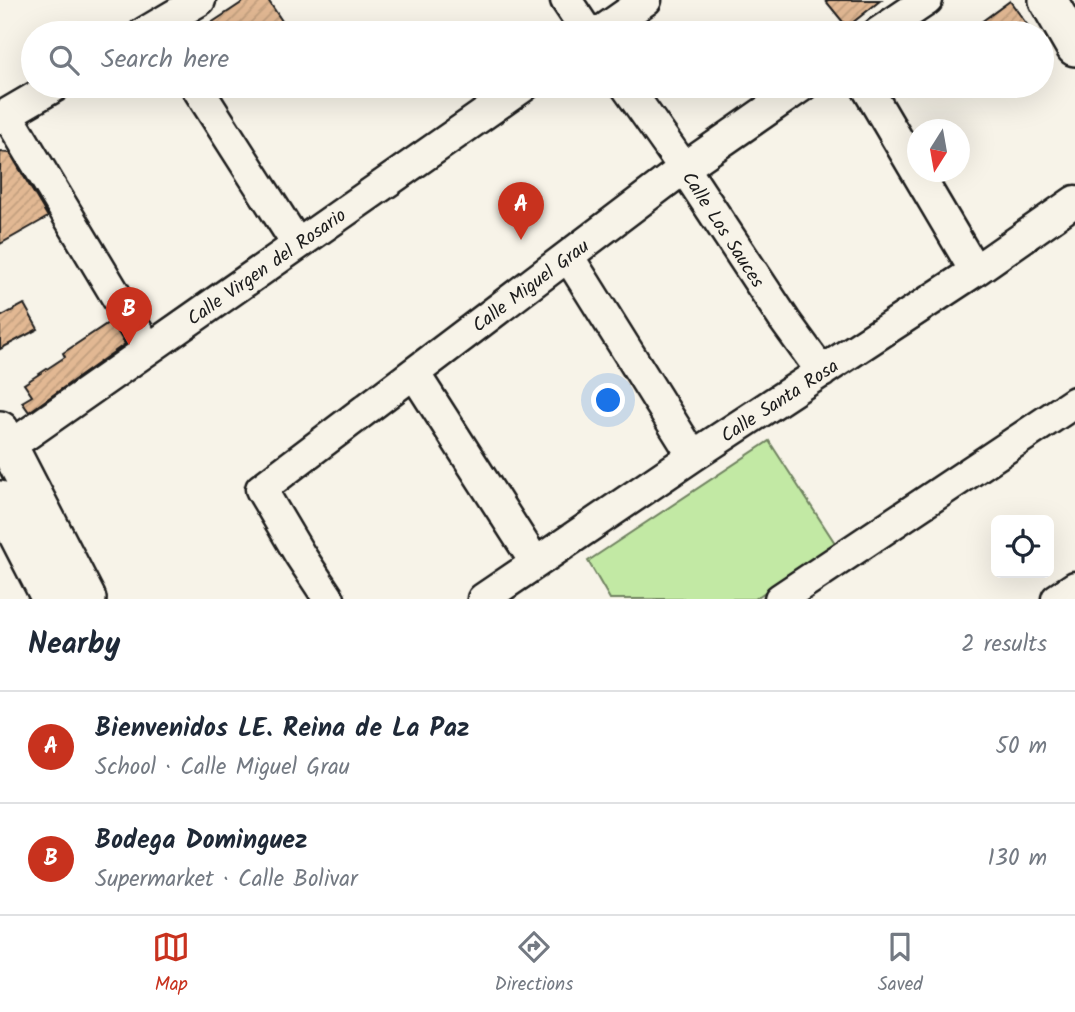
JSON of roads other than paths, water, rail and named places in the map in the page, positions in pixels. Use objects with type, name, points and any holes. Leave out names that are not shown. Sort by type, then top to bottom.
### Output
[{"type":"street","points":[[169,21],[200,0]]},
{"type":"street","points":[[566,0],[580,21]]},
{"type":"street","points":[[616,21],[646,0]]},
{"type":"street","points":[[896,21],[927,0]]},
{"type":"street","points":[[1048,0],[1075,47]]},
{"type":"street","points":[[35,98],[4,116],[148,349]]},
{"type":"street","points":[[204,98],[297,244]]},
{"type":"street","name":"Calle Virgen del Rosario","points":[[4,438],[26,435],[507,98]]},
{"type":"street","name":"Calle Los Sauces","points":[[634,98],[821,372]]},
{"type":"street","name":"Calle Miguel Grau","points":[[329,599],[261,489],[684,169],[785,98]]},
{"type":"street","points":[[873,98],[975,271]]},
{"type":"street","name":"Calle Santa Rosa","points":[[484,599],[693,456],[975,271],[1075,201]]},
{"type":"street","points":[[569,256],[693,456]]},
{"type":"street","points":[[414,373],[535,562]]},
{"type":"street","points":[[780,599],[1075,402]]},
{"type":"street","points":[[4,438],[87,599]]},
{"type":"street","points":[[0,500],[51,599]]},
{"type":"street","points":[[1057,599],[1075,587]]},
{"type":"place","name":"Bienvenidos LE. Reina de La Paz","points":[[521,240]]},
{"type":"place","name":"Bodega Dominguez","points":[[129,345]]}]
